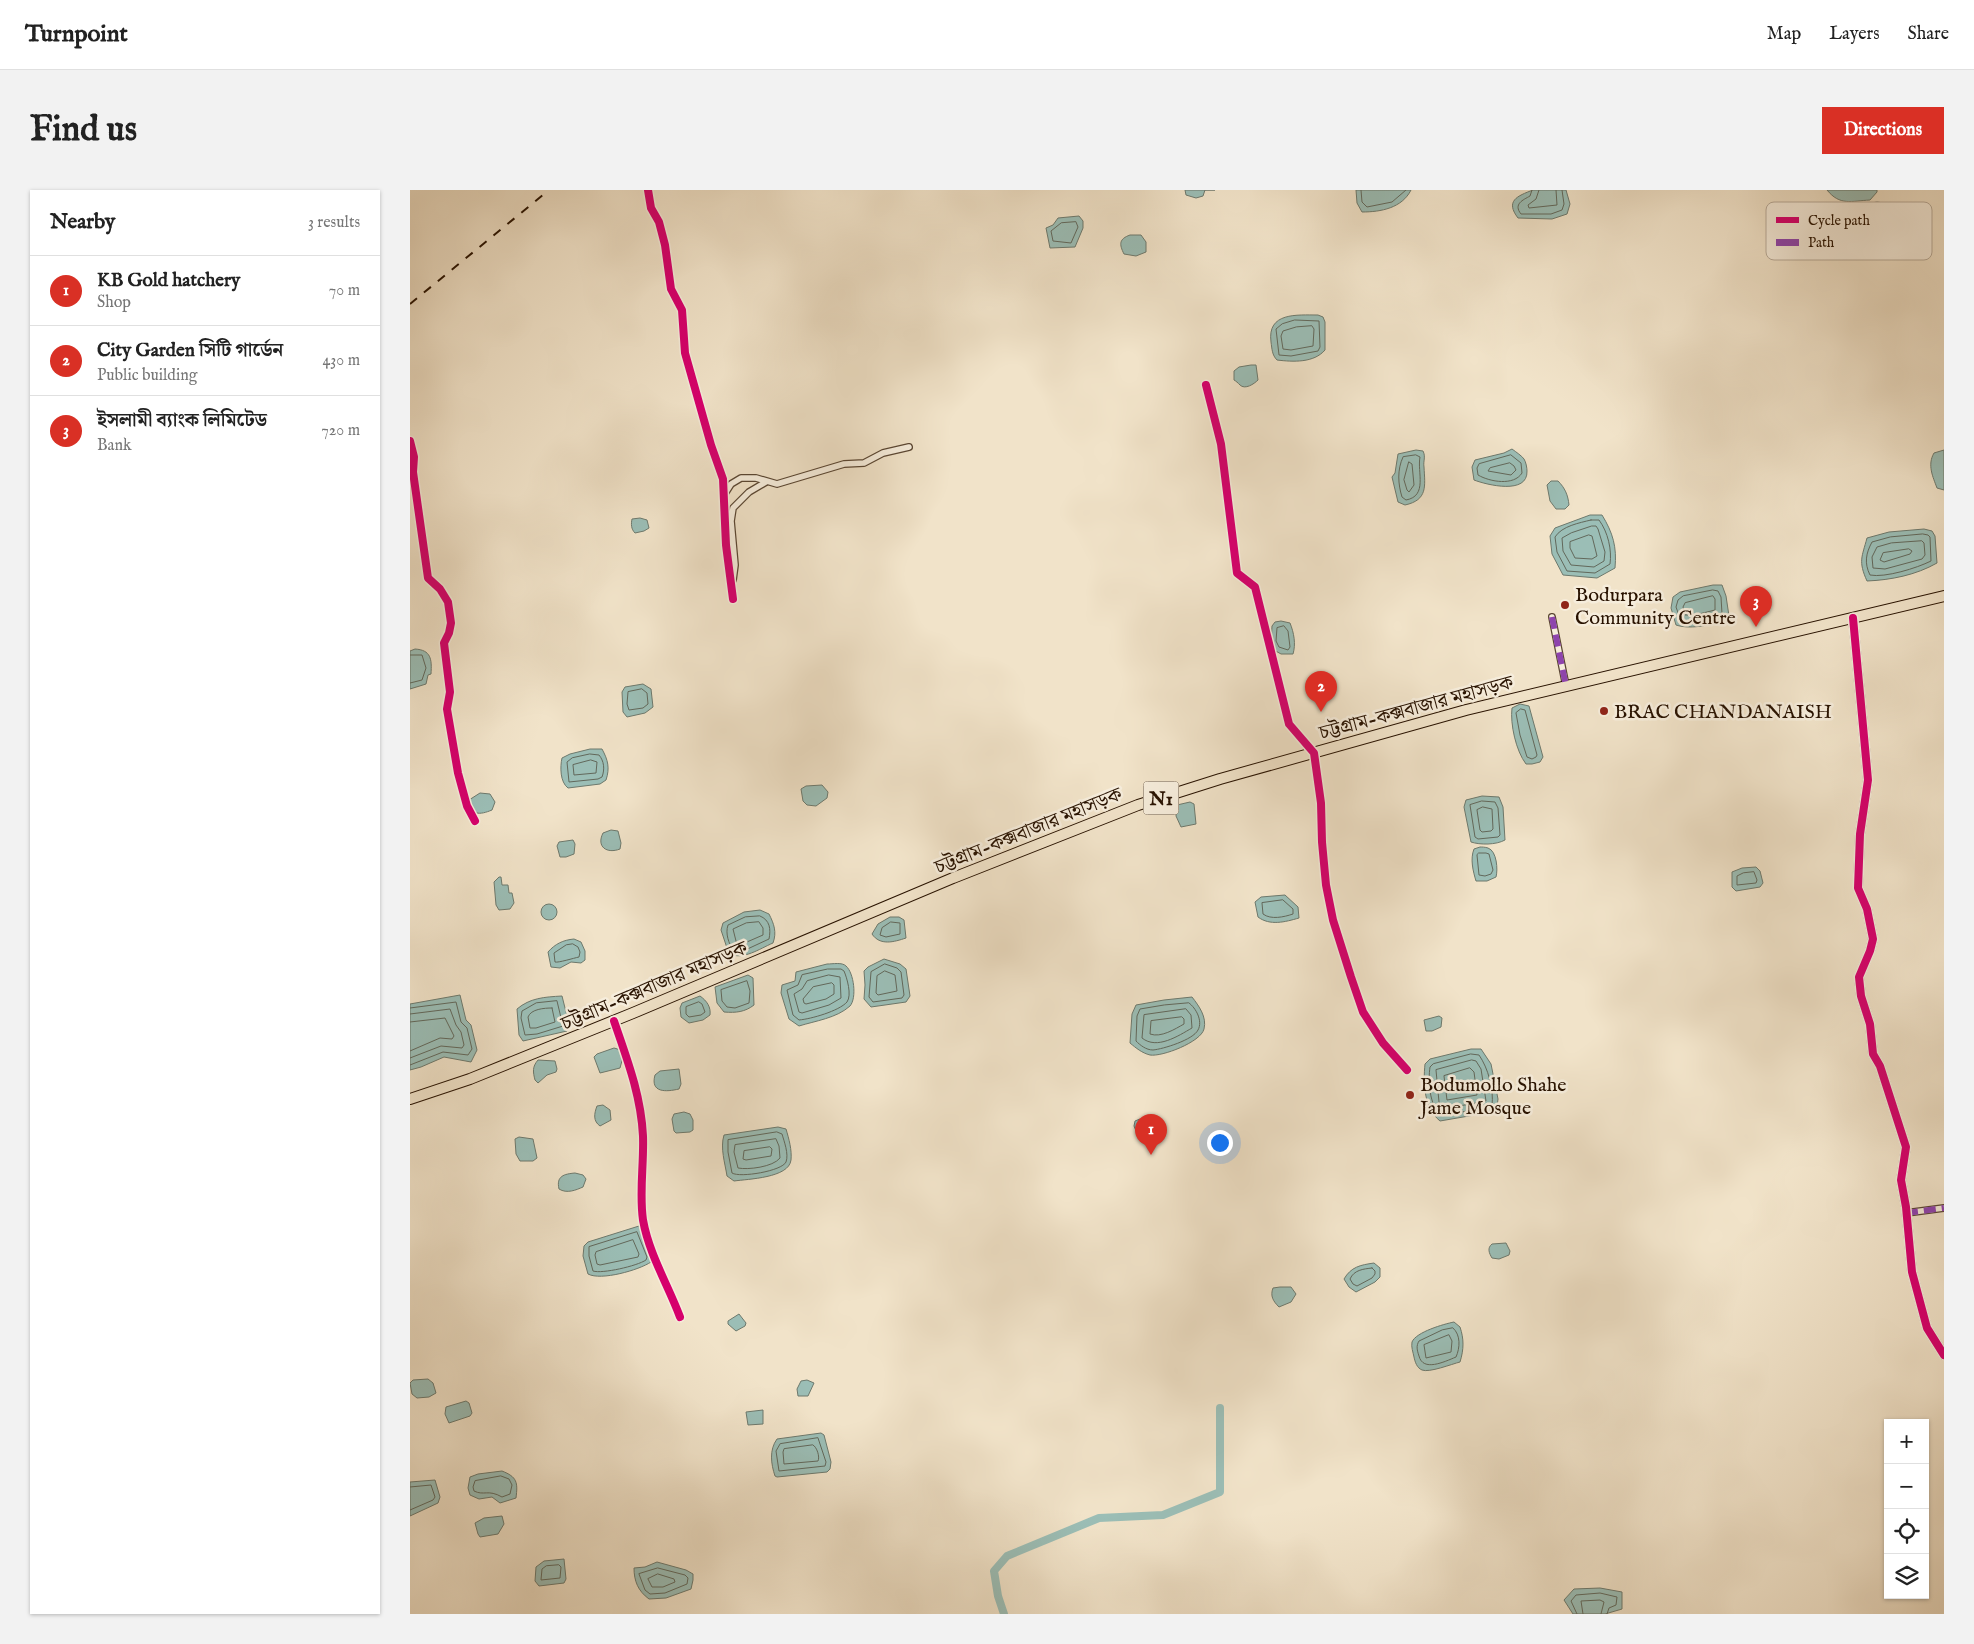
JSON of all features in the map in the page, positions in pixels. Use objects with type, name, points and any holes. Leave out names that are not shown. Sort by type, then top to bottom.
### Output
[{"type":"highway","name":"চট্টগ্রাম-কক্সবাজার মহাসড়ক","points":[[410,1099],[470,1079],[614,1021],[953,878],[1138,805],[1466,710],[1944,596]]},
{"type":"street","points":[[648,190],[651,208],[659,222],[665,245],[671,289],[682,310],[685,353],[711,445],[723,479],[726,545],[733,599]]},
{"type":"street","points":[[1206,384],[1220,444],[1237,574],[1255,586],[1262,606],[1289,724],[1314,753],[1320,793],[1326,885],[1333,920],[1363,1012],[1383,1043],[1407,1070]]},
{"type":"street","points":[[410,441],[414,457],[413,472],[428,578],[440,589],[448,602],[451,622],[450,633],[444,643],[450,692],[447,709],[458,773],[467,806],[475,821]]},
{"type":"street","points":[[724,496],[731,484],[741,478],[756,478],[777,484],[844,464],[864,463],[883,453],[909,447]]},
{"type":"street","points":[[732,589],[735,565],[731,521],[733,508],[749,492],[766,482]]},
{"type":"street","points":[[1552,617],[1566,686]]},
{"type":"street","points":[[1853,618],[1868,780],[1860,834],[1858,888],[1867,909],[1873,939],[1859,977],[1861,996],[1870,1024],[1873,1054],[1880,1066],[1906,1147],[1901,1180],[1912,1272],[1927,1328],[1944,1355]]},
{"type":"street","points":[[614,1021],[630,1065],[639,1100],[642,1135],[643,1220],[658,1266],[680,1317]]},
{"type":"street","points":[[1906,1213],[1944,1208]]},
{"type":"water","points":[[1185,190],[1205,190],[1203,196],[1196,198],[1186,195]]},
{"type":"water","points":[[1356,190],[1411,190],[1397,205],[1383,210],[1362,212],[1357,203]]},
{"type":"water","points":[[1533,190],[1566,190],[1570,204],[1567,214],[1552,219],[1518,218],[1514,212],[1513,203],[1518,197]]},
{"type":"water","points":[[1827,190],[1877,190],[1877,192],[1870,200],[1846,201],[1837,198]]},
{"type":"water","points":[[1079,216],[1083,221],[1083,228],[1075,247],[1050,248],[1046,228],[1053,225],[1058,218]]},
{"type":"water","points":[[1130,235],[1141,235],[1146,242],[1146,252],[1136,256],[1124,254],[1121,242]]},
{"type":"water","points":[[1318,315],[1323,317],[1325,322],[1325,350],[1309,359],[1296,361],[1277,360],[1273,354],[1271,342],[1271,332],[1274,325],[1285,317]]},
{"type":"water","points":[[1256,365],[1258,380],[1244,387],[1234,380],[1234,371],[1239,367]]},
{"type":"water","points":[[1512,449],[1526,463],[1526,478],[1521,483],[1514,486],[1497,486],[1474,480],[1472,467],[1475,460],[1504,453]]},
{"type":"water","points":[[1416,450],[1423,451],[1424,455],[1424,491],[1418,500],[1405,505],[1398,502],[1392,477],[1395,473],[1398,454]]},
{"type":"water","points":[[1944,450],[1944,490],[1937,488],[1932,475],[1931,462],[1934,453]]},
{"type":"water","points":[[1551,481],[1558,481],[1566,492],[1569,505],[1565,509],[1556,509],[1550,501],[1547,485]]},
{"type":"water","points":[[1590,515],[1602,515],[1609,528],[1615,547],[1615,568],[1597,578],[1563,575],[1552,554],[1550,536],[1555,528]]},
{"type":"water","points":[[640,518],[647,520],[649,528],[635,533],[632,519]]},
{"type":"water","points":[[1924,529],[1932,531],[1935,536],[1937,563],[1921,571],[1903,576],[1867,581],[1862,564],[1862,555],[1867,538],[1889,532]]},
{"type":"water","points":[[1722,585],[1729,616],[1703,626],[1689,627],[1676,625],[1671,608],[1673,597],[1680,592]]},
{"type":"water","points":[[1275,622],[1290,623],[1294,642],[1293,654],[1281,654],[1274,650],[1271,643],[1272,626]]},
{"type":"water","points":[[415,649],[424,651],[429,656],[431,660],[431,674],[428,675],[426,684],[410,689],[410,651]]},
{"type":"water","points":[[643,684],[651,689],[653,707],[645,713],[627,717],[623,712],[622,692],[625,687]]},
{"type":"water","points":[[1520,704],[1529,706],[1543,757],[1540,762],[1526,764],[1522,759],[1514,737],[1512,708]]},
{"type":"water","points":[[590,749],[602,749],[608,764],[606,780],[600,784],[568,788],[562,778],[562,758]]},
{"type":"water","points":[[822,785],[828,792],[827,798],[816,806],[807,805],[803,801],[801,789],[806,786]]},
{"type":"water","points":[[480,793],[490,794],[495,802],[492,810],[476,813],[471,809],[469,800]]},
{"type":"water","points":[[1482,796],[1499,797],[1503,807],[1505,840],[1488,844],[1471,842],[1464,807],[1466,800]]},
{"type":"water","points":[[1190,802],[1194,804],[1196,824],[1181,827],[1176,816],[1177,805]]},
{"type":"water","points":[[611,830],[618,831],[621,843],[620,849],[611,851],[602,846],[601,838],[603,833]]},
{"type":"water","points":[[573,840],[575,844],[574,854],[560,857],[557,846],[559,842]]},
{"type":"water","points":[[1480,847],[1491,850],[1496,861],[1496,877],[1487,881],[1476,881],[1473,869],[1472,857],[1474,849]]},
{"type":"water","points":[[1756,867],[1760,871],[1763,883],[1760,887],[1736,891],[1732,887],[1732,872],[1742,868]]},
{"type":"water","points":[[501,877],[502,885],[508,885],[509,893],[512,893],[514,903],[510,909],[499,910],[496,905],[494,882]]},
{"type":"water","points":[[1285,895],[1298,907],[1299,918],[1283,922],[1268,922],[1258,917],[1255,902],[1261,897]]},
{"type":"water","points":[[549,904],[555,906],[557,912],[555,918],[549,920],[543,918],[541,912],[543,906]]},
{"type":"water","points":[[760,910],[769,914],[772,921],[775,932],[773,943],[746,955],[729,954],[721,930],[723,923],[744,912]]},
{"type":"water","points":[[890,917],[899,917],[904,920],[906,938],[892,942],[883,942],[875,938],[872,934],[878,924]]},
{"type":"water","points":[[574,939],[581,942],[585,951],[585,960],[581,963],[571,962],[560,968],[551,967],[548,952],[566,940]]},
{"type":"water","points":[[884,959],[900,964],[906,969],[910,996],[906,1002],[871,1007],[864,999],[864,971]]},
{"type":"water","points":[[827,964],[842,964],[849,969],[854,986],[852,1002],[845,1010],[826,1019],[799,1026],[789,1019],[781,993],[782,985],[795,981],[796,972]]},
{"type":"water","points":[[748,975],[753,978],[754,1005],[740,1012],[724,1012],[717,1003],[715,987]]},
{"type":"water","points":[[460,995],[466,1020],[471,1025],[477,1050],[471,1062],[444,1057],[410,1070],[410,1004]]},
{"type":"water","points":[[562,996],[570,1028],[567,1031],[523,1041],[519,1035],[517,1009],[527,1002]]},
{"type":"water","points":[[700,996],[708,1004],[710,1015],[703,1020],[689,1023],[681,1017],[680,1008],[682,1003]]},
{"type":"water","points":[[1192,997],[1200,1008],[1205,1025],[1201,1034],[1196,1039],[1180,1048],[1156,1055],[1144,1053],[1130,1043],[1132,1014],[1136,1005]]},
{"type":"water","points":[[1439,1016],[1442,1018],[1441,1027],[1432,1031],[1426,1031],[1424,1020]]},
{"type":"water","points":[[614,1048],[621,1050],[623,1057],[620,1068],[600,1073],[594,1057],[597,1054]]},
{"type":"water","points":[[1471,1049],[1481,1049],[1491,1064],[1498,1099],[1497,1107],[1492,1112],[1440,1121],[1428,1103],[1424,1080],[1425,1064],[1430,1059]]},
{"type":"water","points":[[538,1060],[555,1061],[557,1069],[556,1072],[547,1075],[538,1083],[533,1072]]},
{"type":"water","points":[[679,1069],[681,1084],[679,1089],[664,1091],[657,1088],[654,1081],[655,1075],[660,1071]]},
{"type":"water","points":[[603,1105],[610,1110],[611,1120],[600,1126],[595,1120],[595,1115],[597,1106]]},
{"type":"water","points":[[684,1112],[690,1114],[693,1120],[693,1130],[676,1133],[672,1119],[674,1114]]},
{"type":"water","points":[[1140,1119],[1147,1122],[1150,1128],[1149,1136],[1139,1138],[1134,1126],[1135,1121]]},
{"type":"water","points":[[778,1127],[786,1129],[791,1148],[789,1166],[776,1174],[758,1178],[734,1181],[727,1176],[723,1150],[724,1135]]},
{"type":"water","points":[[519,1137],[533,1139],[537,1158],[533,1161],[520,1161],[516,1154],[515,1139]]},
{"type":"water","points":[[575,1173],[583,1175],[586,1179],[583,1187],[568,1191],[559,1189],[558,1185],[562,1176]]},
{"type":"water","points":[[639,1226],[642,1228],[652,1257],[651,1262],[620,1274],[594,1276],[588,1274],[583,1256],[584,1246],[588,1242]]},
{"type":"water","points":[[1506,1243],[1510,1251],[1509,1255],[1499,1259],[1492,1258],[1489,1247],[1492,1244]]},
{"type":"water","points":[[1374,1263],[1380,1268],[1380,1277],[1375,1282],[1356,1292],[1349,1287],[1344,1279],[1353,1269]]},
{"type":"water","points":[[1291,1287],[1296,1294],[1291,1302],[1279,1307],[1272,1294],[1273,1288]]},
{"type":"water","points":[[739,1314],[746,1323],[745,1326],[736,1331],[728,1324],[728,1321]]},
{"type":"water","points":[[1454,1322],[1460,1327],[1462,1336],[1463,1348],[1460,1362],[1425,1371],[1420,1369],[1412,1350],[1412,1342],[1419,1335],[1431,1329]]},
{"type":"water","points":[[428,1379],[433,1383],[436,1393],[429,1397],[417,1398],[412,1394],[410,1383],[413,1380]]},
{"type":"water","points":[[807,1380],[814,1383],[808,1396],[798,1396],[797,1389],[801,1381]]},
{"type":"water","points":[[466,1401],[469,1403],[472,1413],[470,1416],[449,1423],[445,1414],[446,1407]]},
{"type":"water","points":[[763,1410],[763,1424],[748,1425],[746,1412]]},
{"type":"water","points":[[821,1433],[824,1435],[831,1462],[830,1469],[827,1472],[775,1476],[772,1467],[772,1457],[774,1443],[777,1439]]},
{"type":"water","points":[[502,1471],[514,1478],[517,1488],[516,1498],[500,1503],[492,1497],[479,1499],[470,1495],[468,1488],[470,1477]]},
{"type":"water","points":[[435,1480],[440,1497],[438,1503],[410,1516],[410,1482]]},
{"type":"water","points":[[502,1516],[504,1524],[498,1534],[480,1537],[475,1523],[484,1518]]},
{"type":"water","points":[[564,1559],[566,1579],[564,1583],[539,1586],[535,1581],[536,1567],[544,1561]]},
{"type":"water","points":[[657,1562],[686,1570],[693,1574],[691,1589],[666,1598],[649,1599],[637,1585],[634,1568],[645,1567]]},
{"type":"water","points":[[1600,1588],[1622,1592],[1622,1609],[1605,1614],[1573,1614],[1564,1600],[1574,1589]]},
{"type":"waterway","points":[[1004,1614],[998,1596],[994,1571],[1007,1556],[1099,1518],[1163,1515],[1220,1492],[1220,1408]]},
{"type":"railway","points":[[410,304],[549,190]]},
{"type":"marked path","points":[[1552,617],[1566,686]]},
{"type":"marked path","points":[[1906,1213],[1944,1208]]},
{"type":"cycle path","points":[[648,190],[651,208],[659,222],[665,245],[671,289],[682,310],[685,353],[711,445],[723,479],[726,545],[733,599]]},
{"type":"cycle path","points":[[1206,385],[1221,444],[1237,573],[1255,587],[1289,724],[1314,753],[1321,803],[1326,885],[1333,920],[1363,1012],[1383,1043],[1407,1070]]},
{"type":"cycle path","points":[[410,441],[414,457],[413,472],[428,578],[440,589],[448,602],[451,623],[444,643],[450,692],[447,709],[458,773],[467,806],[475,821]]},
{"type":"cycle path","points":[[1853,618],[1868,780],[1860,834],[1858,888],[1867,909],[1873,939],[1859,977],[1861,996],[1870,1024],[1873,1054],[1880,1066],[1906,1147],[1901,1180],[1906,1207],[1912,1272],[1927,1328],[1944,1355]]},
{"type":"cycle path","points":[[614,1021],[633,1077],[642,1121],[641,1199],[643,1220],[654,1257],[680,1317]]},
{"type":"place","name":"Bodurpara Community Centre","points":[[1565,605]]},
{"type":"place","name":"ইসলামী ব্যাংক লিমিটেড","points":[[1756,627]]},
{"type":"place","name":"BRAC CHANDANAISH","points":[[1604,711]]},
{"type":"place","name":"City Garden সিটি গার্ডেন","points":[[1321,712]]},
{"type":"place","name":"Bodumollo Shahe Jame Mosque","points":[[1410,1095]]},
{"type":"place","name":"KB Gold hatchery","points":[[1151,1155]]}]
